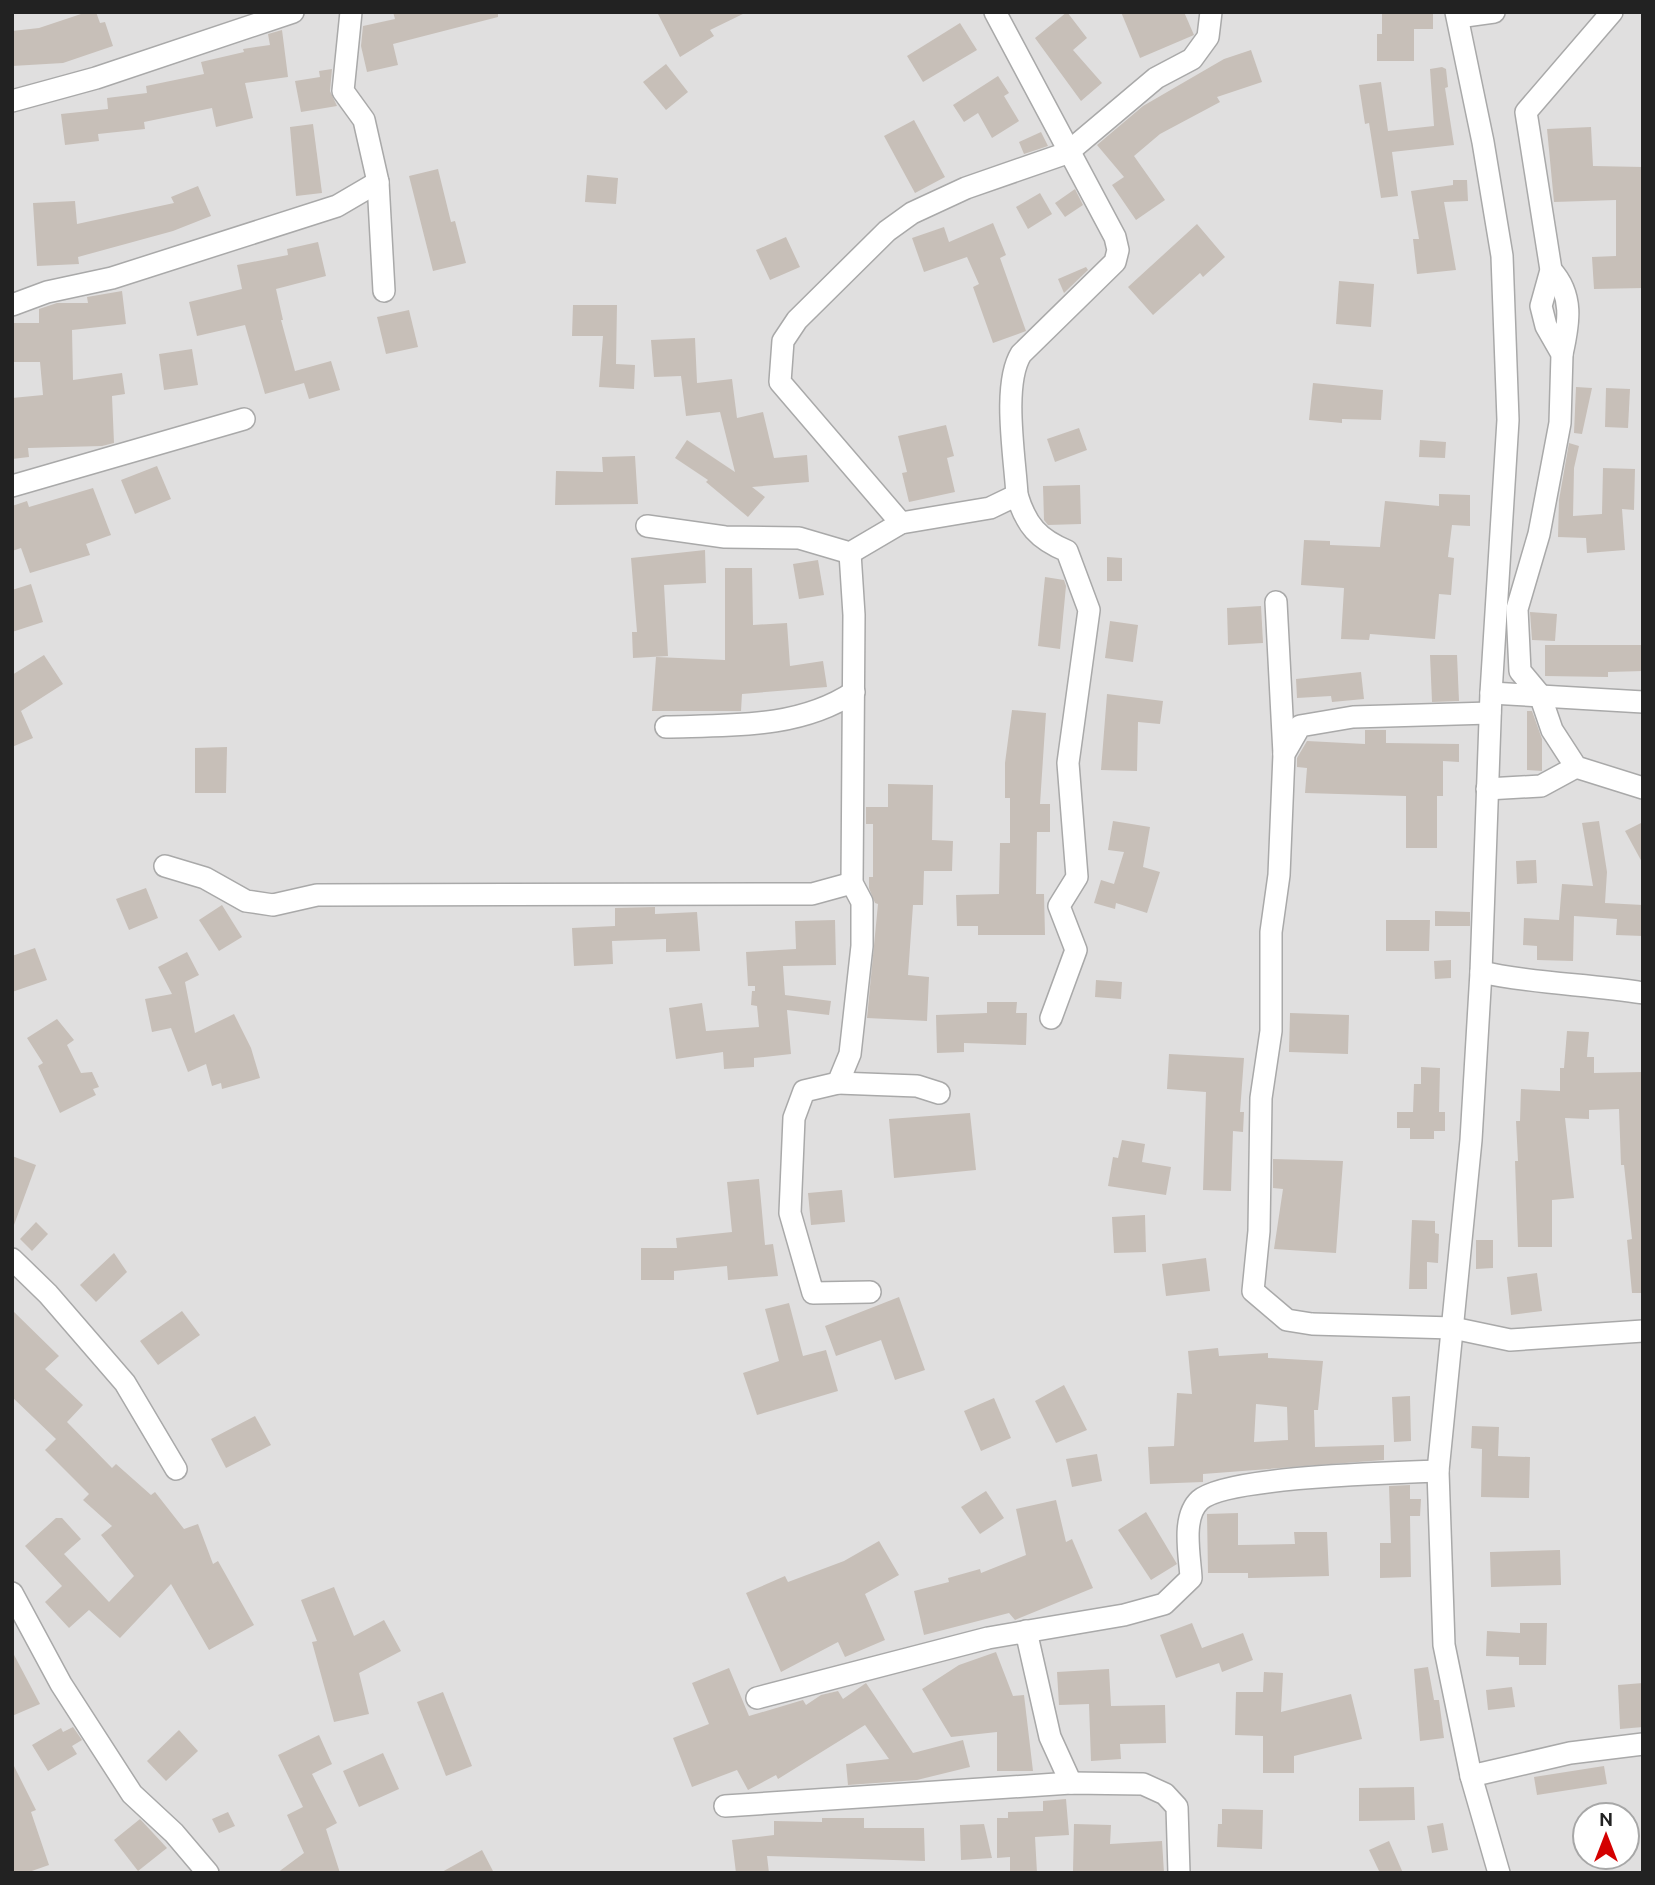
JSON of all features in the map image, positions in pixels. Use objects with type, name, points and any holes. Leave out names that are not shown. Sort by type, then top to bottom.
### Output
[{"type":"street","points":[[12,101],[96,78],[262,16],[293,12]]},
{"type":"street","points":[[351,12],[343,92],[364,120],[378,182],[384,291]]},
{"type":"street","points":[[995,12],[1115,237],[1118,250],[1115,262],[1021,354],[1014,366],[1017,495],[1030,529],[1049,544],[1067,551],[1089,610],[1068,763],[1077,877],[1059,906],[1076,950],[1051,1018]]},
{"type":"street","points":[[901,523],[780,382],[783,341],[797,320],[887,231],[912,213],[966,188],[1068,153],[1156,78],[1192,59],[1208,37],[1212,12]]},
{"type":"street","points":[[1494,12],[1457,14],[1502,256],[1508,420],[1496,598],[1481,972],[1471,1140],[1438,1471],[1444,1645],[1471,1776],[1499,1873]]},
{"type":"street","points":[[1612,12],[1526,112],[1550,270],[1564,284],[1570,317],[1562,354],[1560,423],[1539,534],[1517,609],[1520,671],[1540,695],[1552,730],[1576,767],[1643,788]]},
{"type":"street","points":[[12,304],[47,292],[112,278],[337,206],[378,182]]},
{"type":"street","points":[[12,486],[244,419]]},
{"type":"street","points":[[647,526],[725,537],[799,538],[850,553],[901,523],[990,508],[1017,495]]},
{"type":"street","points":[[838,1083],[850,1054],[862,946],[862,902],[852,883],[853,692],[850,553]]},
{"type":"street","points":[[1496,598],[1517,609]]},
{"type":"street","points":[[1276,602],[1284,754],[1279,875],[1271,932],[1271,1031],[1261,1098],[1259,1231],[1254,1291],[1287,1320],[1393,1328],[1453,1328],[1510,1340],[1643,1331]]},
{"type":"street","points":[[666,727],[763,724],[832,707],[853,692]]},
{"type":"street","points":[[1284,754],[1300,726],[1353,717],[1491,703],[1540,695],[1643,702]]},
{"type":"street","points":[[832,707],[853,720]]},
{"type":"street","points":[[1487,789],[1541,786],[1576,767]]},
{"type":"street","points":[[164,866],[205,878],[246,901],[273,905],[317,895],[812,894],[852,883]]},
{"type":"street","points":[[1481,972],[1521,981],[1595,985],[1643,993]]},
{"type":"street","points":[[870,1292],[813,1293],[790,1213],[794,1118],[804,1091],[838,1083],[917,1086],[939,1093]]},
{"type":"street","points":[[12,1259],[48,1294],[125,1383],[176,1469]]},
{"type":"street","points":[[757,1698],[1026,1631],[1124,1615],[1164,1604],[1191,1578],[1189,1517],[1200,1500],[1212,1494],[1285,1479],[1438,1471]]},
{"type":"street","points":[[12,1593],[61,1684],[132,1794],[174,1833],[208,1873]]},
{"type":"street","points":[[1026,1631],[1050,1737],[1070,1783]]},
{"type":"street","points":[[1471,1776],[1570,1753],[1643,1744]]},
{"type":"street","points":[[725,1806],[1070,1783],[1143,1784],[1165,1794],[1177,1807],[1179,1873]]},
{"type":"shaded area","points":[[12,12],[1643,12],[1643,1873],[12,1873]]},
{"type":"building","points":[[87,12],[96,12],[100,23],[105,22],[113,46],[63,63],[12,66],[12,31],[39,28]]},
{"type":"building","points":[[393,12],[498,12],[498,17],[393,44],[398,65],[367,72],[361,46],[363,26],[395,19]]},
{"type":"building","points":[[657,12],[747,12],[710,30],[714,36],[680,57]]},
{"type":"building","points":[[1067,12],[1087,38],[1073,50],[1102,83],[1081,101],[1035,38]]},
{"type":"building","points":[[1121,12],[1184,12],[1194,35],[1140,58]]},
{"type":"building","points":[[1382,12],[1433,13],[1433,29],[1414,29],[1414,61],[1377,61],[1377,34],[1382,34]]},
{"type":"building","points":[[960,23],[977,50],[923,82],[907,56]]},
{"type":"building","points":[[282,30],[288,77],[245,83],[253,118],[216,127],[212,108],[144,122],[145,129],[98,134],[99,141],[65,145],[61,114],[108,109],[107,98],[147,93],[146,86],[204,74],[201,62],[244,52],[243,49],[270,45],[268,34]]},
{"type":"building","points":[[1251,50],[1262,82],[1217,97],[1220,102],[1160,134],[1134,156],[1165,200],[1136,220],[1112,185],[1124,177],[1097,145],[1143,106],[1224,59]]},
{"type":"building","points":[[666,64],[688,92],[666,110],[643,82]]},
{"type":"building","points":[[332,69],[330,91],[337,106],[301,112],[295,81],[320,77],[319,71]]},
{"type":"building","points":[[1430,69],[1446,69],[1448,87],[1445,88],[1454,145],[1392,152],[1398,196],[1381,198],[1369,123],[1365,124],[1359,85],[1381,82],[1388,131],[1434,126]]},
{"type":"building","points":[[998,76],[1009,93],[1004,96],[1019,121],[992,138],[978,113],[964,122],[953,105]]},
{"type":"building","points":[[914,120],[945,177],[915,193],[884,136]]},
{"type":"building","points":[[313,124],[322,193],[296,196],[290,127]]},
{"type":"building","points":[[1591,127],[1593,166],[1643,167],[1643,288],[1594,289],[1592,257],[1616,256],[1616,200],[1554,202],[1547,129]]},
{"type":"building","points":[[1041,132],[1048,146],[1024,154],[1019,142]]},
{"type":"building","points":[[438,169],[451,222],[455,221],[466,263],[433,271],[409,176]]},
{"type":"building","points":[[587,175],[618,178],[616,204],[585,202]]},
{"type":"building","points":[[1453,180],[1467,180],[1468,201],[1444,202],[1456,270],[1417,274],[1413,239],[1419,239],[1411,191],[1453,185]]},
{"type":"building","points":[[198,186],[211,216],[173,231],[78,257],[79,264],[37,266],[33,203],[75,201],[77,224],[174,203],[171,197]]},
{"type":"building","points":[[1075,189],[1083,205],[1065,217],[1055,203]]},
{"type":"building","points":[[1040,193],[1052,214],[1028,229],[1016,207]]},
{"type":"building","points":[[993,223],[1006,255],[1000,258],[1026,331],[993,343],[973,287],[979,284],[967,257],[924,272],[912,238],[944,227],[949,242]]},
{"type":"building","points":[[1197,224],[1225,257],[1203,277],[1200,273],[1153,315],[1128,287]]},
{"type":"building","points":[[786,237],[800,267],[770,280],[756,250]]},
{"type":"building","points":[[318,242],[326,276],[276,289],[281,320],[295,371],[331,361],[340,390],[309,399],[304,383],[265,394],[245,325],[197,336],[189,302],[242,289],[237,265],[288,255],[287,249]]},
{"type":"building","points":[[1086,267],[1088,270],[1064,293],[1058,279]]},
{"type":"building","points":[[1339,281],[1374,284],[1371,327],[1336,324]]},
{"type":"building","points":[[122,291],[126,324],[72,330],[73,380],[122,373],[125,394],[112,396],[114,443],[102,446],[28,448],[29,457],[12,459],[12,398],[43,395],[40,362],[12,362],[12,323],[39,323],[39,309],[57,303],[88,303],[87,297]]},
{"type":"building","points":[[573,305],[617,305],[616,364],[635,365],[634,389],[599,387],[603,336],[572,336]]},
{"type":"building","points":[[409,310],[418,347],[386,354],[377,317]]},
{"type":"building","points":[[695,338],[697,383],[732,379],[737,418],[763,412],[774,458],[807,455],[809,482],[752,487],[765,497],[748,517],[706,482],[708,480],[675,458],[687,440],[735,472],[720,412],[686,416],[681,376],[654,377],[651,340]]},
{"type":"building","points":[[192,349],[198,385],[164,390],[159,354]]},
{"type":"building","points":[[1313,383],[1383,390],[1381,420],[1342,419],[1342,423],[1309,420]]},
{"type":"building","points":[[1576,387],[1592,388],[1582,434],[1574,433]]},
{"type":"building","points":[[1606,388],[1630,389],[1628,428],[1605,427]]},
{"type":"building","points":[[946,425],[954,456],[947,458],[955,492],[909,502],[902,473],[907,472],[898,436]]},
{"type":"building","points":[[1079,428],[1087,450],[1055,462],[1047,439]]},
{"type":"building","points":[[1420,440],[1446,442],[1445,458],[1419,457]]},
{"type":"building","points":[[1569,443],[1579,446],[1574,468],[1573,516],[1602,514],[1603,468],[1635,469],[1634,510],[1622,509],[1625,550],[1587,553],[1586,538],[1558,537],[1559,500]]},
{"type":"building","points":[[635,456],[638,504],[555,505],[556,471],[603,472],[602,457]]},
{"type":"building","points":[[157,466],[171,499],[135,514],[121,480]]},
{"type":"building","points":[[1080,485],[1081,524],[1048,525],[1044,520],[1043,486]]},
{"type":"building","points":[[93,488],[111,535],[86,544],[90,555],[30,573],[21,548],[12,551],[12,506],[27,501],[29,507]]},
{"type":"building","points":[[1439,494],[1470,495],[1470,526],[1452,525],[1448,557],[1454,558],[1451,595],[1439,594],[1435,639],[1370,634],[1369,640],[1341,639],[1344,588],[1301,585],[1304,540],[1330,541],[1330,545],[1380,547],[1385,501],[1439,506]]},
{"type":"building","points":[[705,550],[706,583],[664,585],[668,656],[633,658],[632,632],[637,632],[631,558]]},
{"type":"building","points":[[1107,557],[1122,558],[1122,581],[1107,581]]},
{"type":"building","points":[[818,560],[824,595],[799,599],[793,564]]},
{"type":"building","points":[[725,568],[752,568],[753,625],[787,623],[790,666],[823,661],[827,687],[742,694],[741,711],[652,711],[656,657],[725,660]]},
{"type":"building","points":[[1045,577],[1064,580],[1066,586],[1060,649],[1038,646]]},
{"type":"building","points":[[31,584],[43,622],[12,632],[12,590]]},
{"type":"building","points":[[1261,606],[1263,643],[1228,645],[1227,608]]},
{"type":"building","points":[[1530,612],[1557,614],[1555,641],[1532,640]]},
{"type":"building","points":[[1110,621],[1138,625],[1133,662],[1105,658]]},
{"type":"building","points":[[1545,645],[1643,645],[1643,671],[1608,672],[1608,677],[1545,676]]},
{"type":"building","points":[[44,655],[63,684],[21,711],[33,738],[12,747],[12,675]]},
{"type":"building","points":[[1430,655],[1457,655],[1459,701],[1432,702]]},
{"type":"building","points":[[1361,672],[1364,699],[1332,702],[1331,696],[1297,698],[1296,679]]},
{"type":"building","points":[[1107,694],[1163,701],[1160,724],[1138,722],[1137,771],[1101,770]]},
{"type":"building","points":[[1012,710],[1046,713],[1040,804],[1050,804],[1050,832],[1037,832],[1036,894],[1044,894],[1045,935],[978,935],[978,926],[957,926],[956,895],[999,894],[1000,843],[1010,843],[1010,798],[1005,798],[1005,763]]},
{"type":"building","points":[[1527,711],[1532,711],[1542,739],[1542,771],[1527,770]]},
{"type":"building","points":[[1365,730],[1386,730],[1386,743],[1459,744],[1459,762],[1443,761],[1443,796],[1437,796],[1437,848],[1406,848],[1406,796],[1305,793],[1307,768],[1297,767],[1297,758],[1307,741],[1365,744]]},
{"type":"building","points":[[227,747],[226,793],[195,793],[195,748]]},
{"type":"building","points":[[888,784],[933,785],[932,840],[953,841],[952,871],[924,871],[923,905],[913,905],[908,975],[929,977],[927,1021],[867,1018],[878,904],[875,903],[869,888],[869,877],[873,877],[873,824],[866,824],[866,807],[888,807]]},
{"type":"building","points":[[1113,821],[1150,827],[1143,867],[1160,872],[1147,913],[1116,903],[1115,909],[1094,903],[1101,880],[1114,884],[1124,852],[1108,850]]},
{"type":"building","points":[[1599,821],[1607,872],[1605,903],[1643,905],[1643,936],[1616,935],[1617,919],[1574,916],[1573,961],[1537,960],[1537,946],[1523,945],[1524,918],[1559,920],[1562,884],[1593,886],[1582,823]]},
{"type":"building","points":[[1643,822],[1643,864],[1625,831]]},
{"type":"building","points":[[1536,860],[1537,883],[1517,884],[1516,861]]},
{"type":"building","points":[[146,888],[158,918],[129,930],[116,899]]},
{"type":"building","points":[[222,905],[242,937],[219,951],[199,920]]},
{"type":"building","points":[[655,907],[655,914],[697,912],[700,951],[666,952],[666,939],[612,941],[613,964],[574,966],[572,928],[615,926],[615,908]]},
{"type":"building","points":[[1435,911],[1470,912],[1470,926],[1435,926]]},
{"type":"building","points":[[835,920],[836,965],[783,966],[785,995],[831,1001],[829,1015],[787,1010],[791,1054],[754,1058],[754,1067],[724,1069],[723,1052],[676,1059],[669,1008],[702,1003],[706,1031],[759,1027],[757,1006],[751,1005],[755,986],[748,986],[746,952],[796,949],[795,921]]},
{"type":"building","points":[[1386,920],[1430,920],[1429,951],[1386,951]]},
{"type":"building","points":[[35,948],[47,980],[12,992],[12,956]]},
{"type":"building","points":[[187,952],[199,975],[185,982],[195,1033],[234,1014],[251,1048],[260,1078],[222,1089],[221,1083],[212,1086],[206,1064],[188,1072],[171,1028],[152,1032],[145,999],[172,994],[158,967]]},
{"type":"building","points":[[1451,960],[1451,978],[1435,979],[1434,961]]},
{"type":"building","points":[[1096,980],[1122,982],[1121,999],[1095,997]]},
{"type":"building","points":[[987,1002],[1017,1002],[1016,1013],[1027,1013],[1026,1045],[964,1043],[964,1052],[937,1053],[936,1015],[987,1013]]},
{"type":"building","points":[[1290,1013],[1349,1015],[1348,1054],[1289,1052]]},
{"type":"building","points":[[57,1019],[74,1040],[67,1045],[81,1073],[92,1072],[99,1087],[93,1089],[96,1095],[60,1113],[38,1066],[43,1063],[27,1038]]},
{"type":"building","points":[[1567,1031],[1589,1032],[1587,1057],[1594,1057],[1594,1073],[1643,1072],[1643,1293],[1632,1293],[1627,1240],[1632,1239],[1624,1165],[1621,1165],[1619,1109],[1589,1110],[1589,1119],[1565,1118],[1574,1198],[1552,1200],[1552,1247],[1518,1247],[1515,1161],[1518,1161],[1516,1121],[1520,1121],[1521,1089],[1560,1091],[1560,1068],[1564,1068]]},
{"type":"building","points":[[1169,1054],[1244,1058],[1240,1112],[1244,1112],[1243,1132],[1233,1131],[1231,1191],[1203,1190],[1206,1092],[1167,1089]]},
{"type":"building","points":[[1421,1067],[1440,1068],[1439,1112],[1445,1112],[1445,1131],[1434,1131],[1434,1139],[1410,1139],[1410,1128],[1397,1128],[1397,1112],[1413,1112],[1414,1084],[1421,1084]]},
{"type":"building","points":[[970,1113],[976,1170],[894,1178],[889,1119]]},
{"type":"building","points":[[1122,1140],[1145,1144],[1142,1162],[1171,1167],[1166,1195],[1108,1186],[1113,1157],[1118,1158]]},
{"type":"building","points":[[12,1156],[36,1165],[14,1225],[12,1225]]},
{"type":"building","points":[[1273,1159],[1343,1161],[1336,1253],[1274,1249],[1283,1189],[1273,1188]]},
{"type":"building","points":[[759,1179],[765,1245],[773,1244],[778,1276],[728,1280],[727,1266],[674,1271],[674,1280],[641,1280],[641,1248],[677,1248],[676,1238],[732,1232],[727,1182]]},
{"type":"building","points":[[842,1190],[845,1222],[811,1225],[808,1193]]},
{"type":"building","points":[[1145,1215],[1146,1252],[1114,1253],[1112,1217]]},
{"type":"building","points":[[1412,1220],[1435,1221],[1435,1233],[1439,1234],[1438,1263],[1427,1262],[1427,1289],[1409,1289]]},
{"type":"building","points":[[36,1222],[48,1234],[32,1251],[20,1239]]},
{"type":"building","points":[[1476,1240],[1493,1240],[1493,1268],[1476,1269]]},
{"type":"building","points":[[114,1253],[127,1272],[96,1302],[80,1285]]},
{"type":"building","points":[[1206,1258],[1210,1291],[1166,1296],[1162,1264]]},
{"type":"building","points":[[1537,1273],[1542,1311],[1511,1315],[1507,1277]]},
{"type":"building","points":[[899,1297],[925,1370],[895,1380],[881,1340],[836,1356],[825,1326]]},
{"type":"building","points":[[789,1303],[803,1356],[826,1350],[838,1391],[757,1415],[743,1373],[779,1361],[765,1309]]},
{"type":"building","points":[[12,1310],[59,1356],[45,1369],[83,1405],[67,1422],[112,1468],[116,1464],[151,1495],[155,1492],[184,1529],[198,1524],[213,1564],[218,1561],[254,1625],[209,1650],[171,1584],[120,1638],[89,1610],[69,1628],[45,1602],[62,1586],[25,1546],[56,1518],[62,1518],[81,1539],[64,1554],[109,1602],[134,1576],[101,1535],[112,1526],[83,1500],[89,1494],[45,1450],[56,1439],[12,1397]]},
{"type":"building","points":[[182,1311],[200,1335],[158,1365],[140,1341]]},
{"type":"building","points":[[1218,1348],[1219,1356],[1268,1353],[1268,1358],[1323,1361],[1318,1410],[1314,1410],[1315,1447],[1384,1445],[1384,1460],[1203,1474],[1203,1482],[1150,1484],[1148,1447],[1174,1446],[1177,1393],[1192,1394],[1188,1351]],"holes":[[[1256,1404],[1287,1407],[1288,1440],[1254,1442]]]},
{"type":"building","points":[[1064,1385],[1087,1430],[1056,1443],[1035,1401]]},
{"type":"building","points":[[1410,1396],[1411,1441],[1394,1442],[1392,1397]]},
{"type":"building","points":[[994,1398],[1011,1438],[981,1451],[964,1411]]},
{"type":"building","points":[[255,1416],[271,1445],[226,1468],[211,1439]]},
{"type":"building","points":[[1472,1426],[1499,1427],[1498,1456],[1530,1457],[1529,1498],[1481,1497],[1482,1449],[1471,1448]]},
{"type":"building","points":[[1097,1454],[1102,1481],[1072,1487],[1066,1459]]},
{"type":"building","points":[[1410,1485],[1410,1499],[1421,1499],[1420,1516],[1410,1516],[1411,1577],[1380,1578],[1380,1543],[1391,1543],[1389,1486]]},
{"type":"building","points":[[986,1491],[1004,1518],[980,1534],[961,1507]]},
{"type":"building","points":[[1056,1500],[1066,1542],[1072,1539],[1093,1588],[1015,1620],[1009,1613],[924,1635],[914,1591],[949,1582],[948,1578],[980,1569],[981,1573],[1026,1555],[1016,1509]]},
{"type":"building","points":[[1146,1512],[1177,1564],[1151,1580],[1118,1530]]},
{"type":"building","points":[[1238,1513],[1238,1545],[1295,1544],[1294,1532],[1327,1532],[1329,1576],[1248,1578],[1248,1573],[1208,1573],[1207,1514]]},
{"type":"building","points":[[879,1541],[899,1575],[865,1594],[885,1640],[845,1657],[838,1642],[781,1672],[746,1593],[785,1576],[788,1582],[844,1561]]},
{"type":"building","points":[[1560,1550],[1561,1585],[1491,1587],[1490,1552]]},
{"type":"building","points":[[334,1587],[354,1636],[384,1620],[401,1651],[359,1673],[369,1714],[334,1722],[312,1642],[317,1641],[301,1600]]},
{"type":"building","points":[[1192,1623],[1202,1648],[1243,1633],[1253,1660],[1222,1672],[1219,1663],[1176,1678],[1160,1635]]},
{"type":"building","points":[[1520,1623],[1547,1623],[1546,1665],[1519,1665],[1519,1657],[1486,1656],[1487,1631],[1520,1633]]},
{"type":"building","points":[[12,1651],[40,1704],[12,1716]]},
{"type":"building","points":[[996,1652],[1013,1696],[1024,1695],[1033,1771],[997,1771],[997,1732],[951,1737],[922,1689],[959,1665]]},
{"type":"building","points":[[1428,1667],[1434,1700],[1439,1700],[1444,1738],[1420,1741],[1414,1669]]},
{"type":"building","points":[[729,1668],[749,1716],[803,1700],[806,1705],[821,1695],[838,1691],[843,1699],[866,1683],[913,1753],[963,1740],[970,1767],[917,1780],[848,1785],[846,1764],[889,1759],[865,1725],[778,1779],[776,1775],[748,1790],[737,1770],[692,1787],[673,1738],[709,1724],[692,1683]]},
{"type":"building","points":[[1109,1669],[1111,1706],[1165,1705],[1166,1743],[1120,1744],[1121,1759],[1091,1761],[1089,1704],[1059,1705],[1057,1672]]},
{"type":"building","points":[[1264,1672],[1283,1673],[1281,1712],[1351,1694],[1362,1739],[1294,1756],[1294,1773],[1263,1773],[1263,1736],[1235,1735],[1236,1692],[1263,1692]]},
{"type":"building","points":[[1643,1683],[1643,1727],[1620,1729],[1618,1685]]},
{"type":"building","points":[[1512,1687],[1515,1707],[1488,1710],[1486,1690]]},
{"type":"building","points":[[443,1692],[472,1766],[446,1776],[417,1702]]},
{"type":"building","points":[[73,1727],[82,1740],[72,1746],[77,1754],[48,1771],[32,1745],[61,1728],[63,1732]]},
{"type":"building","points":[[179,1730],[198,1751],[166,1781],[147,1761]]},
{"type":"building","points":[[319,1735],[332,1764],[312,1774],[337,1823],[326,1829],[340,1873],[277,1873],[304,1853],[287,1815],[303,1807],[278,1755]]},
{"type":"building","points":[[383,1753],[399,1789],[359,1807],[343,1771]]},
{"type":"building","points":[[12,1762],[36,1810],[31,1812],[49,1865],[26,1873],[12,1873]]},
{"type":"building","points":[[1604,1766],[1607,1784],[1537,1795],[1534,1777]]},
{"type":"building","points":[[1414,1787],[1415,1820],[1359,1821],[1359,1788]]},
{"type":"building","points":[[1066,1799],[1069,1835],[1035,1837],[1037,1873],[1010,1873],[1010,1857],[997,1858],[997,1818],[1008,1818],[1008,1812],[1043,1811],[1043,1801]]},
{"type":"building","points":[[1222,1809],[1263,1810],[1262,1849],[1217,1847]]},
{"type":"building","points":[[228,1812],[235,1826],[219,1833],[212,1819]]},
{"type":"building","points":[[822,1818],[864,1818],[864,1828],[924,1828],[925,1861],[767,1856],[769,1873],[736,1873],[732,1840],[774,1835],[774,1821],[822,1822]]},
{"type":"building","points":[[140,1819],[167,1848],[138,1871],[114,1840]]},
{"type":"building","points":[[1443,1823],[1448,1850],[1432,1853],[1427,1826]]},
{"type":"building","points":[[984,1824],[992,1858],[961,1860],[960,1825]]},
{"type":"building","points":[[1074,1824],[1111,1825],[1110,1844],[1162,1841],[1164,1873],[1073,1871]]},
{"type":"building","points":[[1389,1841],[1403,1873],[1380,1873],[1369,1850]]},
{"type":"building","points":[[482,1850],[494,1873],[440,1873]]}]
